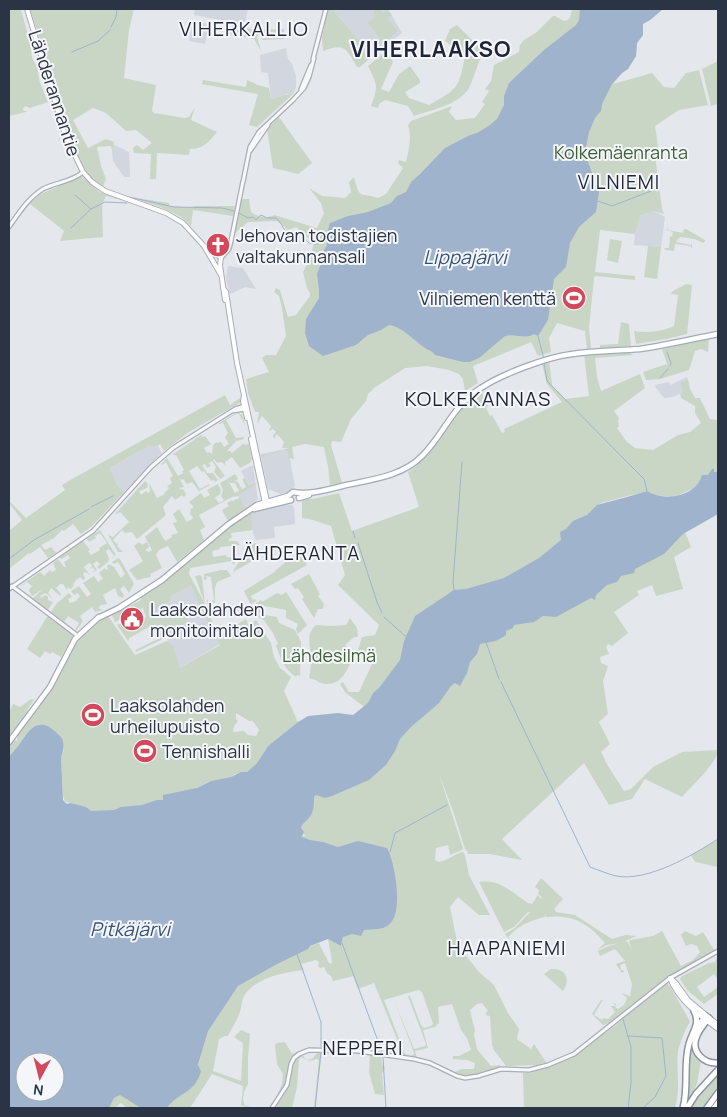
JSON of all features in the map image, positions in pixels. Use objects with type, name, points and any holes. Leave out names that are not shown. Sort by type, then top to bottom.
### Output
[{"type":"highway","points":[[682,1108],[686,1092],[688,1050],[698,1021],[694,1011]]},
{"type":"highway","points":[[693,1032],[706,1018]]},
{"type":"highway","points":[[706,1018],[697,1035],[695,1048],[700,1057],[709,1062],[718,1063]]},
{"type":"highway","points":[[687,1108],[696,1094],[718,1070]]},
{"type":"highway","points":[[707,1108],[718,1093]]},
{"type":"highway","points":[[714,1108],[718,1103]]},
{"type":"main road","name":"Lähderannantie","points":[[27,9],[65,135],[83,172],[100,188],[122,198],[166,213],[183,222],[194,232],[207,250],[218,259],[224,288],[223,294],[230,324],[233,328],[246,407],[266,502]]},
{"type":"main road","name":"Lähderannantie","points":[[207,250],[212,260],[218,259]]},
{"type":"main road","points":[[290,498],[295,502],[299,496],[385,476],[415,463],[426,452],[453,414],[470,395],[493,382],[538,363],[572,354],[650,347],[718,334]]},
{"type":"main road","points":[[9,742],[50,687],[68,651],[78,636],[98,618],[119,608],[162,580],[229,524],[250,510],[266,502],[290,498],[294,492],[299,496]]},
{"type":"main road","points":[[670,978],[672,984],[694,1011],[718,1025]]},
{"type":"main road","points":[[670,978],[688,1000],[718,1029]]},
{"type":"street","points":[[218,259],[230,245],[250,151],[268,124],[298,94],[314,58],[326,9]]},
{"type":"street","points":[[9,227],[36,194],[75,176],[79,172],[83,172]]},
{"type":"street","points":[[78,636],[10,588],[93,531],[152,467],[173,448],[232,411],[246,407]]},
{"type":"street","points":[[272,1108],[287,1086],[294,1058],[313,1049],[358,1051],[414,1059],[465,1078],[501,1069],[529,1070],[548,1066],[579,1050],[670,978],[718,951]]},
{"type":"shaded area","points":[[195,9],[248,9],[245,22],[230,22],[194,15]]},
{"type":"shaded area","points":[[332,9],[388,9],[402,33],[368,60],[358,39]]},
{"type":"shaded area","points":[[192,21],[209,24],[205,44],[189,41]]},
{"type":"shaded area","points":[[286,48],[288,59],[296,76],[296,87],[293,94],[271,99],[268,73],[261,72],[260,55]]},
{"type":"shaded area","points":[[113,144],[129,152],[130,177],[124,177],[113,161]]},
{"type":"shaded area","points":[[655,211],[665,217],[661,247],[634,245],[635,234],[641,215]]},
{"type":"shaded area","points":[[228,266],[243,268],[256,289],[245,287],[231,294],[226,278]]},
{"type":"shaded area","points":[[687,377],[690,389],[673,397],[664,398],[655,385],[669,382],[670,385]]},
{"type":"shaded area","points":[[148,446],[158,446],[162,453],[124,492],[117,485],[110,468]]},
{"type":"shaded area","points":[[288,449],[295,486],[287,493],[280,494],[268,489],[261,454]]},
{"type":"shaded area","points":[[253,466],[258,500],[245,509],[238,496],[250,487],[241,471]]},
{"type":"shaded area","points":[[292,505],[294,507],[295,524],[274,527],[275,538],[256,540],[250,512],[262,507]]},
{"type":"shaded area","points":[[191,586],[220,644],[180,668],[168,641],[167,629],[155,608],[171,600],[171,596]]},
{"type":"green space","points":[[9,9],[21,10],[30,42],[32,58],[37,67],[40,83],[48,102],[30,108],[25,106],[23,109],[26,112],[9,116]]},
{"type":"green space","points":[[30,9],[134,9],[129,30],[124,78],[156,85],[152,111],[154,113],[185,118],[189,117],[195,107],[191,120],[217,132],[199,148],[190,149],[189,155],[157,153],[156,179],[150,179],[151,154],[134,153],[133,148],[137,145],[143,150],[152,143],[136,130],[126,131],[106,113],[93,108],[73,120],[88,148],[106,139],[114,142],[112,150],[111,146],[97,147],[106,179],[103,186],[89,177],[71,147],[61,107]]},
{"type":"green space","points":[[328,9],[332,9],[358,39],[368,60],[360,67],[357,67],[344,49],[336,47],[323,51],[322,38]]},
{"type":"green space","points":[[377,9],[383,13],[387,9],[392,15],[388,19],[398,31],[383,43],[368,23],[376,16],[373,12]]},
{"type":"green space","name":"Kolkemäenranta","points":[[663,9],[643,24],[643,35],[637,43],[636,56],[628,69],[613,84],[652,73],[664,87],[674,88],[686,73],[699,70],[708,105],[679,110],[655,126],[659,153],[657,153],[656,147],[654,148],[664,214],[655,211],[641,215],[635,234],[600,230],[595,272],[635,276],[635,280],[596,276],[594,278],[589,328],[591,348],[587,349],[585,331],[557,323],[549,338],[551,352],[538,356],[531,342],[473,366],[478,383],[465,391],[463,379],[459,374],[449,370],[427,366],[405,368],[368,394],[366,401],[351,419],[341,442],[332,441],[331,445],[342,483],[330,485],[324,447],[305,444],[292,447],[294,459],[290,458],[289,461],[288,452],[285,450],[261,457],[261,455],[289,448],[282,448],[284,442],[277,434],[274,439],[273,435],[276,432],[273,429],[269,431],[271,426],[262,416],[257,424],[259,412],[255,412],[248,393],[246,379],[269,372],[262,358],[266,355],[276,355],[286,336],[279,296],[274,292],[276,288],[280,290],[288,317],[296,315],[310,296],[303,272],[310,259],[314,243],[296,227],[288,230],[277,221],[248,222],[234,234],[241,199],[249,199],[251,212],[256,215],[265,217],[274,215],[317,228],[324,213],[321,203],[309,188],[322,196],[345,198],[351,192],[349,182],[354,177],[361,194],[378,198],[386,194],[403,168],[398,163],[399,160],[406,162],[410,139],[408,125],[411,121],[452,106],[449,112],[456,120],[475,118],[485,104],[482,102],[489,91],[485,89],[491,81],[494,65],[519,52],[520,45],[524,40],[537,32],[553,16],[564,21],[568,20],[572,10]],"holes":[[[587,160],[597,189],[569,188]]]},
{"type":"green space","points":[[457,25],[484,52],[469,88],[459,99],[414,116],[408,106],[385,100],[379,104],[378,108],[371,106],[376,85],[368,66],[386,51],[393,62],[381,89],[389,92],[399,74],[410,66],[420,80],[420,83],[405,92],[409,98],[429,105],[452,91],[459,81],[465,56],[445,41],[450,29]]},
{"type":"green space","points":[[229,27],[262,30],[284,29],[284,39],[262,40],[261,30],[257,37],[261,51],[254,39],[225,33],[225,30]]},
{"type":"green space","points":[[718,61],[718,104],[711,106],[702,69]]},
{"type":"green space","points":[[203,80],[246,87],[247,80],[269,88],[271,99],[293,94],[257,127],[249,125],[258,94],[202,84]]},
{"type":"green space","points":[[279,117],[312,163],[298,174],[273,168],[267,129]]},
{"type":"green space","points":[[81,176],[85,177],[99,192],[125,201],[106,196],[102,205],[103,237],[60,241],[64,231],[29,203],[41,194],[77,178],[81,177],[86,182]]},
{"type":"green space","points":[[130,197],[169,203],[169,206],[193,208],[194,206],[235,206],[233,216],[193,210],[191,226],[170,211]]},
{"type":"green space","points":[[668,227],[668,230],[683,233],[684,229],[686,229],[705,241],[703,243],[695,239],[680,237],[676,242],[691,245],[692,243],[692,248],[675,244],[674,251],[666,250],[664,248],[669,248],[670,236],[672,237],[673,232],[667,230]]},
{"type":"green space","points":[[610,239],[622,241],[618,263],[607,260]]},
{"type":"green space","points":[[648,246],[661,247],[657,279],[644,277]]},
{"type":"green space","points":[[686,284],[692,285],[687,334],[636,344],[634,331],[654,332],[674,326],[678,295],[671,294]]},
{"type":"green space","points":[[621,322],[629,324],[631,346],[600,348],[600,345],[618,344]]},
{"type":"green space","points":[[709,338],[708,352],[701,349],[695,351],[689,370],[660,379],[646,380],[643,372],[667,364],[662,349]]},
{"type":"green space","points":[[628,352],[633,355],[595,358],[601,391],[640,374],[645,388],[614,411],[619,418],[619,426],[617,428],[627,442],[635,448],[653,450],[678,435],[690,432],[701,423],[695,413],[695,406],[681,398],[680,394],[683,392],[681,383],[688,379],[690,389],[695,398],[700,398],[710,419],[717,420],[718,474],[701,480],[694,488],[675,497],[653,495],[647,491],[601,503],[549,554],[413,646],[371,706],[364,707],[345,692],[340,684],[343,682],[349,692],[359,692],[373,662],[357,653],[362,637],[375,635],[379,625],[338,585],[345,575],[331,526],[302,518],[302,501],[339,493],[352,531],[419,507],[408,472],[421,462],[459,410],[478,392],[482,393],[490,416],[492,415],[502,433],[505,432],[504,429],[562,402],[547,384],[542,364],[549,361],[552,385],[565,399],[589,396],[584,354]]},
{"type":"green space","points":[[225,395],[230,405],[240,398],[241,402],[189,432],[164,451],[160,444],[158,446],[148,446],[110,468],[117,485],[124,492],[91,527],[81,534],[73,524],[64,531],[62,530],[53,539],[41,545],[45,550],[51,547],[56,553],[48,558],[40,547],[9,569],[9,531],[22,520],[10,502],[26,518],[65,490],[62,485]]},
{"type":"green space","points":[[239,413],[243,416],[245,425],[239,414],[226,420],[236,438],[244,437],[244,439],[236,441],[227,451],[232,453],[244,443],[245,445],[249,444],[252,459],[250,463],[240,468],[232,457],[225,462],[225,465],[222,462],[217,463],[214,459],[225,476],[220,479],[214,472],[216,467],[212,461],[209,463],[211,466],[207,468],[205,464],[202,465],[207,473],[213,473],[218,480],[215,482],[214,480],[211,481],[204,471],[202,472],[197,466],[189,471],[200,489],[210,485],[199,491],[192,482],[187,484],[183,479],[179,478],[184,487],[178,488],[184,490],[186,495],[184,497],[182,495],[175,500],[172,496],[163,507],[166,515],[137,539],[132,532],[125,533],[122,530],[113,540],[117,544],[119,543],[117,546],[123,552],[118,552],[108,535],[113,537],[129,522],[120,512],[116,513],[145,481],[148,484],[147,488],[139,491],[141,495],[146,491],[150,492],[149,483],[157,498],[163,495],[169,488],[167,486],[172,483],[170,478],[173,476],[166,462],[161,464],[167,458],[178,476],[183,473],[182,471],[184,470],[176,455],[172,455],[201,435],[205,436],[211,444],[204,448],[207,453],[212,454],[213,445],[217,442],[221,442],[224,447],[229,444],[225,437],[228,433],[223,423],[219,423],[234,414]]},
{"type":"green space","points":[[235,474],[238,479],[233,482],[237,481],[242,489],[246,487],[242,479],[245,478],[249,486],[256,484],[238,496],[232,497],[199,515],[205,527],[200,530],[204,540],[177,562],[168,546],[159,550],[156,555],[162,568],[150,574],[150,577],[137,580],[129,570],[143,561],[134,546],[139,542],[142,545],[147,542],[149,547],[145,550],[149,552],[152,550],[145,537],[157,527],[165,541],[172,537],[171,535],[178,533],[173,523],[177,522],[173,514],[179,509],[187,522],[192,519],[193,517],[190,514],[191,509],[194,507],[189,502],[201,493],[204,498],[210,495],[207,490],[218,484],[221,490],[220,494],[215,498],[219,503],[224,500],[221,496],[223,490],[220,483]],"holes":[[[227,479],[230,483],[235,483],[239,491],[235,493]]]},
{"type":"green space","points":[[240,498],[245,509],[228,521],[222,510],[229,506],[227,503],[232,500],[234,502],[234,500]]},
{"type":"green space","points":[[262,508],[263,510],[251,514],[253,530],[231,533],[232,538],[229,541],[237,541],[240,545],[220,547],[220,549],[212,551],[213,557],[226,555],[227,557],[238,558],[233,565],[232,561],[190,568],[189,574],[213,623],[209,625],[191,586],[171,596],[171,600],[156,609],[160,616],[183,607],[188,622],[168,629],[169,636],[136,652],[135,650],[158,639],[151,626],[129,638],[128,641],[117,625],[124,622],[128,627],[146,617],[143,608],[115,622],[112,615],[141,600],[141,596],[207,547],[232,523]]},
{"type":"green space","points":[[718,514],[685,532],[691,547],[674,557],[683,589],[656,596],[652,585],[637,591],[639,595],[614,612],[628,633],[612,646],[608,644],[606,647],[609,654],[600,657],[601,663],[608,666],[603,681],[608,714],[599,722],[610,744],[601,752],[624,791],[631,789],[653,767],[682,752],[718,750],[709,768],[682,797],[645,779],[632,799],[609,805],[584,763],[502,839],[522,860],[490,854],[468,854],[439,774],[463,848],[450,855],[448,845],[436,848],[435,860],[438,862],[442,861],[463,852],[469,875],[490,915],[479,915],[458,897],[450,907],[458,946],[479,972],[494,985],[508,1013],[519,1029],[517,1039],[531,1049],[534,1044],[546,1062],[537,1065],[506,1066],[492,1045],[490,1016],[486,1015],[488,1011],[482,1003],[477,1004],[470,1010],[477,1049],[491,1066],[500,1065],[500,1068],[471,1075],[453,1073],[461,1069],[474,1069],[475,1063],[467,1060],[453,1059],[453,1056],[459,1056],[471,1050],[467,1038],[461,1030],[452,1004],[438,1007],[439,1023],[435,1027],[423,1030],[428,1048],[415,1051],[417,1059],[404,1056],[374,983],[358,989],[353,976],[333,981],[324,967],[320,968],[318,966],[319,962],[316,960],[301,964],[304,970],[279,974],[255,985],[244,996],[239,1015],[228,1036],[219,1039],[213,1071],[241,1081],[243,1043],[234,1037],[241,1030],[250,1034],[248,1084],[243,1100],[245,1106],[258,1108],[248,1108],[241,1105],[243,1086],[212,1074],[190,1108],[127,1108],[121,1103],[115,1108],[90,1108],[92,1104],[198,1067],[207,1032],[235,985],[282,957],[319,943],[328,962],[331,964],[328,939],[342,943],[343,937],[320,851],[302,836],[305,836],[301,829],[307,798],[469,640],[683,524]],"holes":[[[418,990],[422,992],[433,1024],[431,1026],[424,1028],[421,1025],[410,996],[408,996],[426,1044],[425,1046],[414,1049],[394,1000],[413,1050],[414,1054],[411,1056],[405,1054],[384,1000]]]},
{"type":"green space","points":[[100,530],[116,555],[114,556],[109,549],[106,551],[109,559],[108,562],[99,569],[97,567],[100,564],[97,561],[93,564],[97,570],[92,573],[95,570],[93,567],[91,569],[92,565],[89,563],[84,567],[90,575],[85,572],[83,573],[85,579],[83,580],[80,577],[70,589],[68,587],[67,590],[63,584],[60,584],[56,588],[61,594],[60,596],[51,588],[48,593],[54,600],[46,593],[41,595],[40,598],[46,595],[48,600],[53,602],[48,610],[32,599],[43,589],[32,596],[29,590],[32,586],[27,582],[22,585],[40,572],[44,576],[50,570],[52,572],[56,570],[53,563],[58,559],[66,567],[64,562],[70,558],[68,555],[62,559],[59,558],[83,541],[90,550],[88,551],[91,555],[100,550],[99,548],[107,543],[100,533],[89,542],[87,539]]},
{"type":"green space","points":[[255,543],[258,545],[260,559],[258,558],[233,572],[251,545]]},
{"type":"green space","points":[[300,554],[307,565],[251,596],[256,601],[250,603],[244,591],[273,573],[291,557]]},
{"type":"green space","points":[[118,558],[134,584],[129,593],[124,586],[120,589],[124,595],[123,598],[118,596],[115,588],[103,595],[107,604],[101,605],[98,608],[103,610],[95,612],[92,607],[80,616],[83,621],[76,631],[79,623],[68,616],[64,622],[51,612],[57,603],[69,593],[72,597],[68,599],[70,603],[76,601],[80,596],[78,593],[74,595],[71,591],[79,586],[87,597],[91,594],[83,583],[94,576],[98,582],[103,579],[99,573],[105,568],[106,570],[108,569],[107,566],[109,564],[114,567],[121,578],[125,574],[118,562],[114,564],[112,562]]},
{"type":"green space","points":[[227,570],[231,576],[217,582],[215,602],[207,606],[207,599],[210,602],[214,600],[211,577],[206,576],[207,579],[204,580],[204,574]]},
{"type":"green space","points":[[309,574],[320,594],[318,596],[324,604],[323,609],[318,609],[314,618],[302,599],[304,597],[298,588],[295,589],[291,584]]},
{"type":"green space","points":[[200,575],[202,577],[205,604],[195,576]]},
{"type":"green space","points":[[286,592],[307,625],[298,634],[296,629],[298,624],[286,618],[286,610],[264,606],[262,613],[256,613],[252,606],[277,593],[282,595]]},
{"type":"green space","points":[[259,614],[277,617],[279,623],[295,630],[301,642],[300,676],[297,675],[296,677],[285,667],[273,633],[262,618],[260,619]]},
{"type":"green space","points":[[108,616],[135,655],[167,641],[173,645],[180,668],[220,645],[216,637],[246,619],[248,624],[256,620],[271,643],[274,657],[280,668],[291,677],[284,691],[298,722],[268,746],[257,763],[247,772],[211,781],[116,821],[65,801],[63,796],[61,757],[64,750],[64,742],[58,734],[47,726],[39,724],[26,734],[9,756],[9,745],[13,740],[17,741],[18,732],[77,642],[94,623]],"holes":[[[236,713],[249,721],[253,721],[259,730],[256,736],[248,735],[244,731],[233,732],[234,726],[238,721]]]},
{"type":"green space","points":[[47,617],[50,617],[74,634],[61,657],[52,652],[50,654],[45,651],[40,658],[27,649]]},
{"type":"green space","name":"Lähdesilmä","points":[[350,618],[357,628],[358,637],[354,637],[345,645],[352,652],[348,663],[350,664],[344,674],[338,681],[329,684],[309,678],[311,662],[309,638],[312,629],[316,625],[346,625]]},
{"type":"green space","points":[[31,699],[34,700],[28,711],[9,738],[9,712],[13,704],[20,707]]},
{"type":"green space","points":[[718,839],[718,867],[695,862],[691,855]]},
{"type":"green space","points":[[541,878],[563,899],[554,909],[556,912],[575,915],[612,939],[626,935],[636,936],[621,943],[607,945],[597,950],[605,943],[586,925],[564,917],[546,917],[545,914],[545,917],[519,927],[508,938],[505,934],[515,928],[530,912],[514,927],[504,932],[479,882],[486,881],[499,884],[532,904],[538,895],[541,899],[542,897],[538,894],[539,890],[535,887]]},
{"type":"green space","points":[[662,931],[681,966],[693,960],[700,952],[697,946],[691,944],[686,946],[681,935],[685,931],[696,936],[703,932],[714,950],[703,959],[658,984],[616,1018],[603,1025],[592,1014],[601,1000],[604,1001],[602,1001],[594,1015],[602,1020],[603,1018],[608,1019],[615,1012],[611,1006],[615,1006],[614,1003],[618,1009],[624,1005],[627,998],[621,993],[630,996],[632,984],[625,963],[620,965],[621,970],[624,972],[622,973],[616,964],[625,961],[615,949],[600,956],[598,951],[627,941],[632,949],[629,941],[653,936]]},
{"type":"green space","points":[[718,955],[718,980],[714,974],[697,987],[704,997],[718,987],[718,994],[704,1004],[687,990],[680,979],[682,976],[715,962]]},
{"type":"green space","points":[[551,969],[560,970],[566,975],[567,982],[563,991],[544,974]]},
{"type":"green space","points":[[666,984],[669,985],[690,1021],[681,1040],[678,1052],[678,1094],[675,1108],[524,1108],[523,1073],[530,1073],[570,1057],[615,1026]]},
{"type":"green space","points":[[696,1033],[695,1052],[701,1061],[697,1084],[685,1108],[689,1088],[690,1051]]},
{"type":"green space","points":[[285,1042],[292,1054],[306,1048],[320,1047],[303,1050],[294,1055],[285,1086],[275,1100],[282,1084],[283,1074],[277,1064],[275,1045]]},
{"type":"green space","points":[[319,1051],[322,1051],[315,1108],[319,1060],[307,1060],[312,1059]]},
{"type":"green space","points":[[302,1054],[306,1059],[301,1057],[299,1059],[297,1087],[292,1108],[274,1108],[283,1097],[292,1067],[298,1057]]},
{"type":"green space","points":[[370,1054],[381,1057],[382,1065],[385,1067],[382,1073],[384,1095],[375,1094],[369,1072]]},
{"type":"green space","points":[[718,1072],[718,1088],[703,1108],[689,1108],[694,1100]]},
{"type":"water","name":"Lippajärvi","points":[[580,9],[663,9],[643,24],[643,35],[637,43],[636,56],[628,69],[612,84],[602,104],[601,111],[595,118],[589,132],[586,147],[587,159],[599,192],[596,212],[579,227],[570,243],[566,267],[554,279],[548,320],[538,336],[534,334],[531,336],[505,336],[479,358],[470,362],[435,355],[403,331],[389,325],[368,335],[356,345],[323,356],[309,346],[305,333],[306,319],[319,298],[317,274],[322,261],[322,253],[327,245],[327,233],[330,223],[391,203],[397,196],[406,192],[411,182],[445,148],[490,125],[497,119],[504,105],[504,96],[509,83],[544,50],[576,25],[579,20]]},
{"type":"water","name":"Pitkäjärvi","points":[[712,469],[714,469],[714,472],[718,472],[718,514],[683,534],[664,554],[635,569],[634,573],[621,576],[617,582],[607,585],[596,595],[595,600],[591,598],[556,617],[543,616],[534,622],[514,625],[513,628],[506,631],[506,635],[503,637],[480,644],[477,654],[470,662],[460,686],[455,683],[451,686],[439,703],[411,727],[400,739],[386,765],[369,780],[332,796],[325,798],[316,795],[314,797],[313,811],[301,828],[304,832],[302,837],[338,847],[358,841],[387,848],[393,865],[397,901],[396,912],[392,921],[387,926],[379,929],[364,930],[361,936],[352,934],[343,937],[341,946],[328,939],[310,946],[308,949],[238,986],[208,1031],[198,1065],[201,1071],[198,1079],[191,1089],[167,1108],[141,1108],[120,1095],[114,1098],[109,1108],[9,1108],[9,756],[30,730],[42,724],[50,727],[61,737],[64,745],[61,757],[63,800],[67,804],[86,807],[91,811],[114,810],[121,807],[163,800],[163,795],[197,788],[211,781],[247,772],[257,763],[268,746],[308,716],[338,713],[353,715],[368,703],[373,693],[400,660],[404,641],[415,616],[454,590],[466,589],[504,578],[539,558],[561,540],[560,532],[566,529],[573,521],[587,515],[597,505],[647,491],[670,497],[686,493],[699,482],[702,475],[708,475]]},
{"type":"waterway","points":[[111,27],[116,17],[117,9]]},
{"type":"waterway","points":[[72,52],[98,41],[110,30]]},
{"type":"waterway","points":[[598,201],[612,206],[659,188]]},
{"type":"waterway","points":[[75,195],[91,209]]},
{"type":"waterway","points":[[129,197],[174,207],[222,208],[234,211]]},
{"type":"waterway","points":[[71,228],[91,209],[105,202],[127,203]]},
{"type":"waterway","points":[[239,213],[248,218],[253,217],[256,220],[261,215],[267,218],[276,218],[284,229],[298,231],[309,243],[316,244],[328,241]]},
{"type":"waterway","points":[[538,336],[544,359]]},
{"type":"waterway","points":[[667,352],[671,363],[670,366]]},
{"type":"waterway","points":[[544,363],[547,381],[644,479],[647,491]]},
{"type":"waterway","points":[[660,378],[668,369]]},
{"type":"waterway","points":[[454,590],[462,462]]},
{"type":"waterway","points":[[91,507],[113,496]]},
{"type":"waterway","points":[[9,559],[34,540],[89,509]]},
{"type":"waterway","points":[[353,531],[355,538]]},
{"type":"waterway","points":[[358,543],[382,613]]},
{"type":"waterway","points":[[384,617],[406,636]]},
{"type":"waterway","points":[[486,642],[499,679]]},
{"type":"waterway","points":[[501,682],[590,867],[616,876],[642,875],[670,866],[718,839]]},
{"type":"waterway","points":[[390,852],[395,833],[447,805]]},
{"type":"waterway","points":[[342,943],[382,1052]]},
{"type":"waterway","points":[[297,954],[321,1022],[321,1047]]},
{"type":"waterway","points":[[623,1019],[631,1047],[631,1083],[628,1108]]},
{"type":"waterway","points":[[628,1036],[662,1038],[666,1076],[655,1097],[643,1108]]},
{"type":"waterway","points":[[315,1108],[321,1052]]},
{"type":"waterway","points":[[383,1058],[386,1108]]},
{"type":"place","name":"Jehovan todistajien valtakunnansali","points":[[218,245]]},
{"type":"place","name":"Vilniemen kenttä","points":[[574,298]]},
{"type":"place","name":"Laaksolahden monitoimitalo","points":[[132,619]]},
{"type":"place","name":"Laaksolahden urheilupuisto","points":[[93,715]]},
{"type":"place","name":"Tennishalli","points":[[145,751]]},
{"type":"district","name":"VIHERKALLIO","points":[[244,28]]},
{"type":"district","name":"VIHERLAAKSO","points":[[431,49]]},
{"type":"district","name":"VILNIEMI","points":[[619,182]]},
{"type":"district","name":"KOLKEKANNAS","points":[[478,398]]},
{"type":"district","name":"LÄHDERANTA","points":[[296,553]]},
{"type":"district","name":"HAAPANIEMI","points":[[507,948]]},
{"type":"district","name":"NEPPERI","points":[[363,1048]]}]
